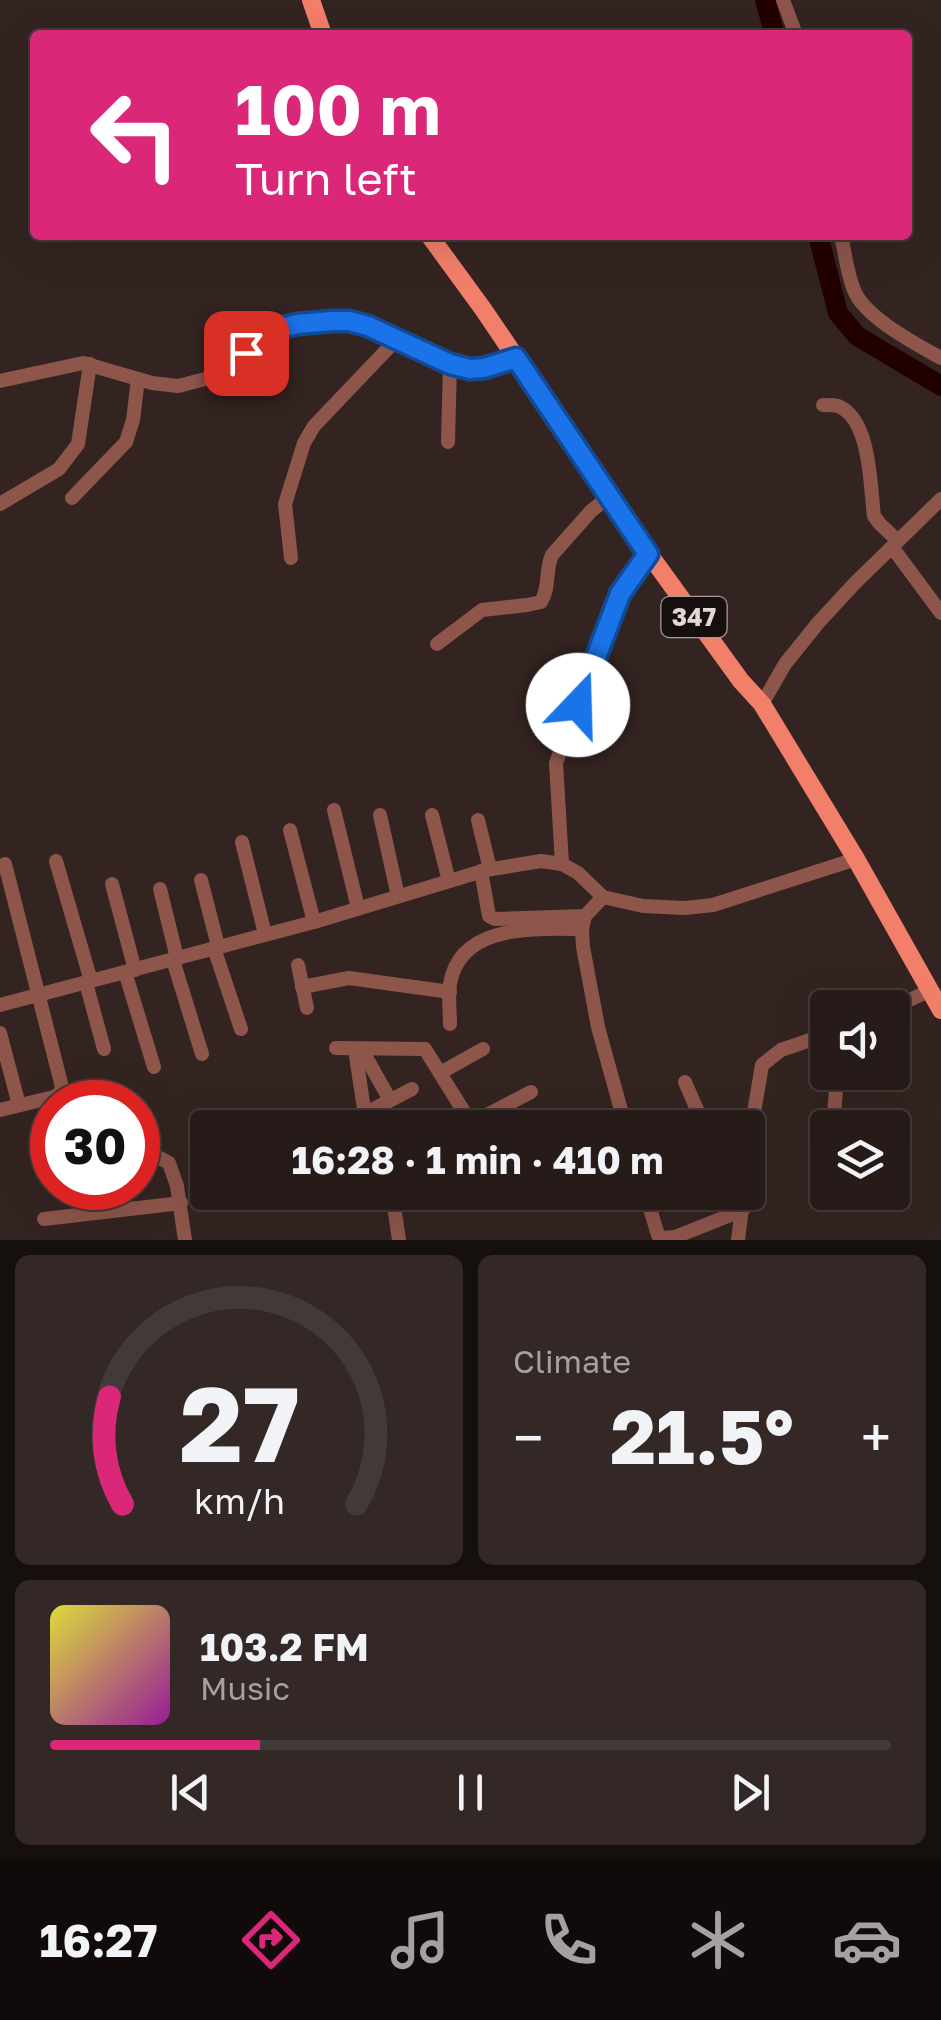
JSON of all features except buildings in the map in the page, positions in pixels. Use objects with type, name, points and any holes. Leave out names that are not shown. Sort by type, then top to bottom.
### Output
[{"type":"main road","points":[[310,0],[321,30]]},
{"type":"main road","name":"347","points":[[433,240],[648,554],[740,681],[762,704],[941,1010]]},
{"type":"street","points":[[783,0],[794,30]]},
{"type":"street","points":[[842,240],[854,290],[862,304],[941,358]]},
{"type":"street","points":[[0,382],[83,363],[178,386],[209,378],[281,328],[349,321],[450,364],[478,369],[516,358]]},
{"type":"street","points":[[291,558],[285,504],[304,443],[314,426],[397,339]]},
{"type":"street","points":[[0,504],[58,470],[78,444],[90,364]]},
{"type":"street","points":[[448,442],[450,364]]},
{"type":"street","points":[[72,498],[126,442],[138,379]]},
{"type":"street","points":[[823,405],[837,405],[850,414],[863,434],[874,516],[941,613]]},
{"type":"street","points":[[437,644],[482,610],[540,602],[546,592],[552,555],[591,511],[610,496]]},
{"type":"street","points":[[762,704],[785,664],[818,623],[941,499]]},
{"type":"street","points":[[562,864],[556,763],[620,594],[648,554]]},
{"type":"street","points":[[334,810],[358,908]]},
{"type":"street","points":[[380,815],[398,896]]},
{"type":"street","points":[[432,815],[450,881]]},
{"type":"street","points":[[478,820],[490,916],[495,920],[584,922]]},
{"type":"street","points":[[290,830],[314,922]]},
{"type":"street","points":[[242,842],[265,934]]},
{"type":"street","points":[[0,1005],[314,922],[486,870],[541,861],[562,864],[578,872],[603,897],[643,906],[685,908],[714,904],[856,860]]},
{"type":"street","points":[[56,861],[104,1049]]},
{"type":"street","points":[[0,1110],[54,1096],[62,1087],[5,864]]},
{"type":"street","points":[[200,880],[241,1029]]},
{"type":"street","points":[[112,884],[154,1067]]},
{"type":"street","points":[[160,889],[202,1054]]},
{"type":"street","points":[[603,897],[584,922],[583,947],[598,1027],[621,1110]]},
{"type":"street","points":[[450,1024],[450,992],[456,966],[472,946],[488,938],[584,922]]},
{"type":"street","points":[[298,965],[307,1008]]},
{"type":"street","points":[[302,987],[349,978],[450,992]]},
{"type":"street","points":[[910,1000],[929,991]]},
{"type":"street","points":[[0,1033],[19,1105]]},
{"type":"street","points":[[754,1110],[762,1066],[781,1050],[810,1040]]},
{"type":"street","points":[[336,1048],[425,1049],[461,1110]]},
{"type":"street","points":[[359,1050],[390,1100]]},
{"type":"street","points":[[359,1050],[365,1110]]},
{"type":"street","points":[[440,1073],[483,1050]]},
{"type":"street","points":[[685,1082],[697,1110]]},
{"type":"street","points":[[379,1110],[412,1088]]},
{"type":"street","points":[[499,1110],[531,1092]]},
{"type":"street","points":[[160,1158],[168,1162],[181,1203],[185,1240]]},
{"type":"street","points":[[44,1219],[181,1203]]},
{"type":"street","points":[[395,1210],[399,1240]]},
{"type":"street","points":[[650,1210],[662,1238],[743,1210]]},
{"type":"street","points":[[738,1240],[743,1210]]},
{"type":"waterway","points":[[765,0],[774,30]]},
{"type":"waterway","points":[[819,240],[838,313],[857,336],[941,386]]},
{"type":"route","points":[[246,353],[281,328],[349,321],[470,369],[516,358],[648,554],[620,594],[578,705]]}]
